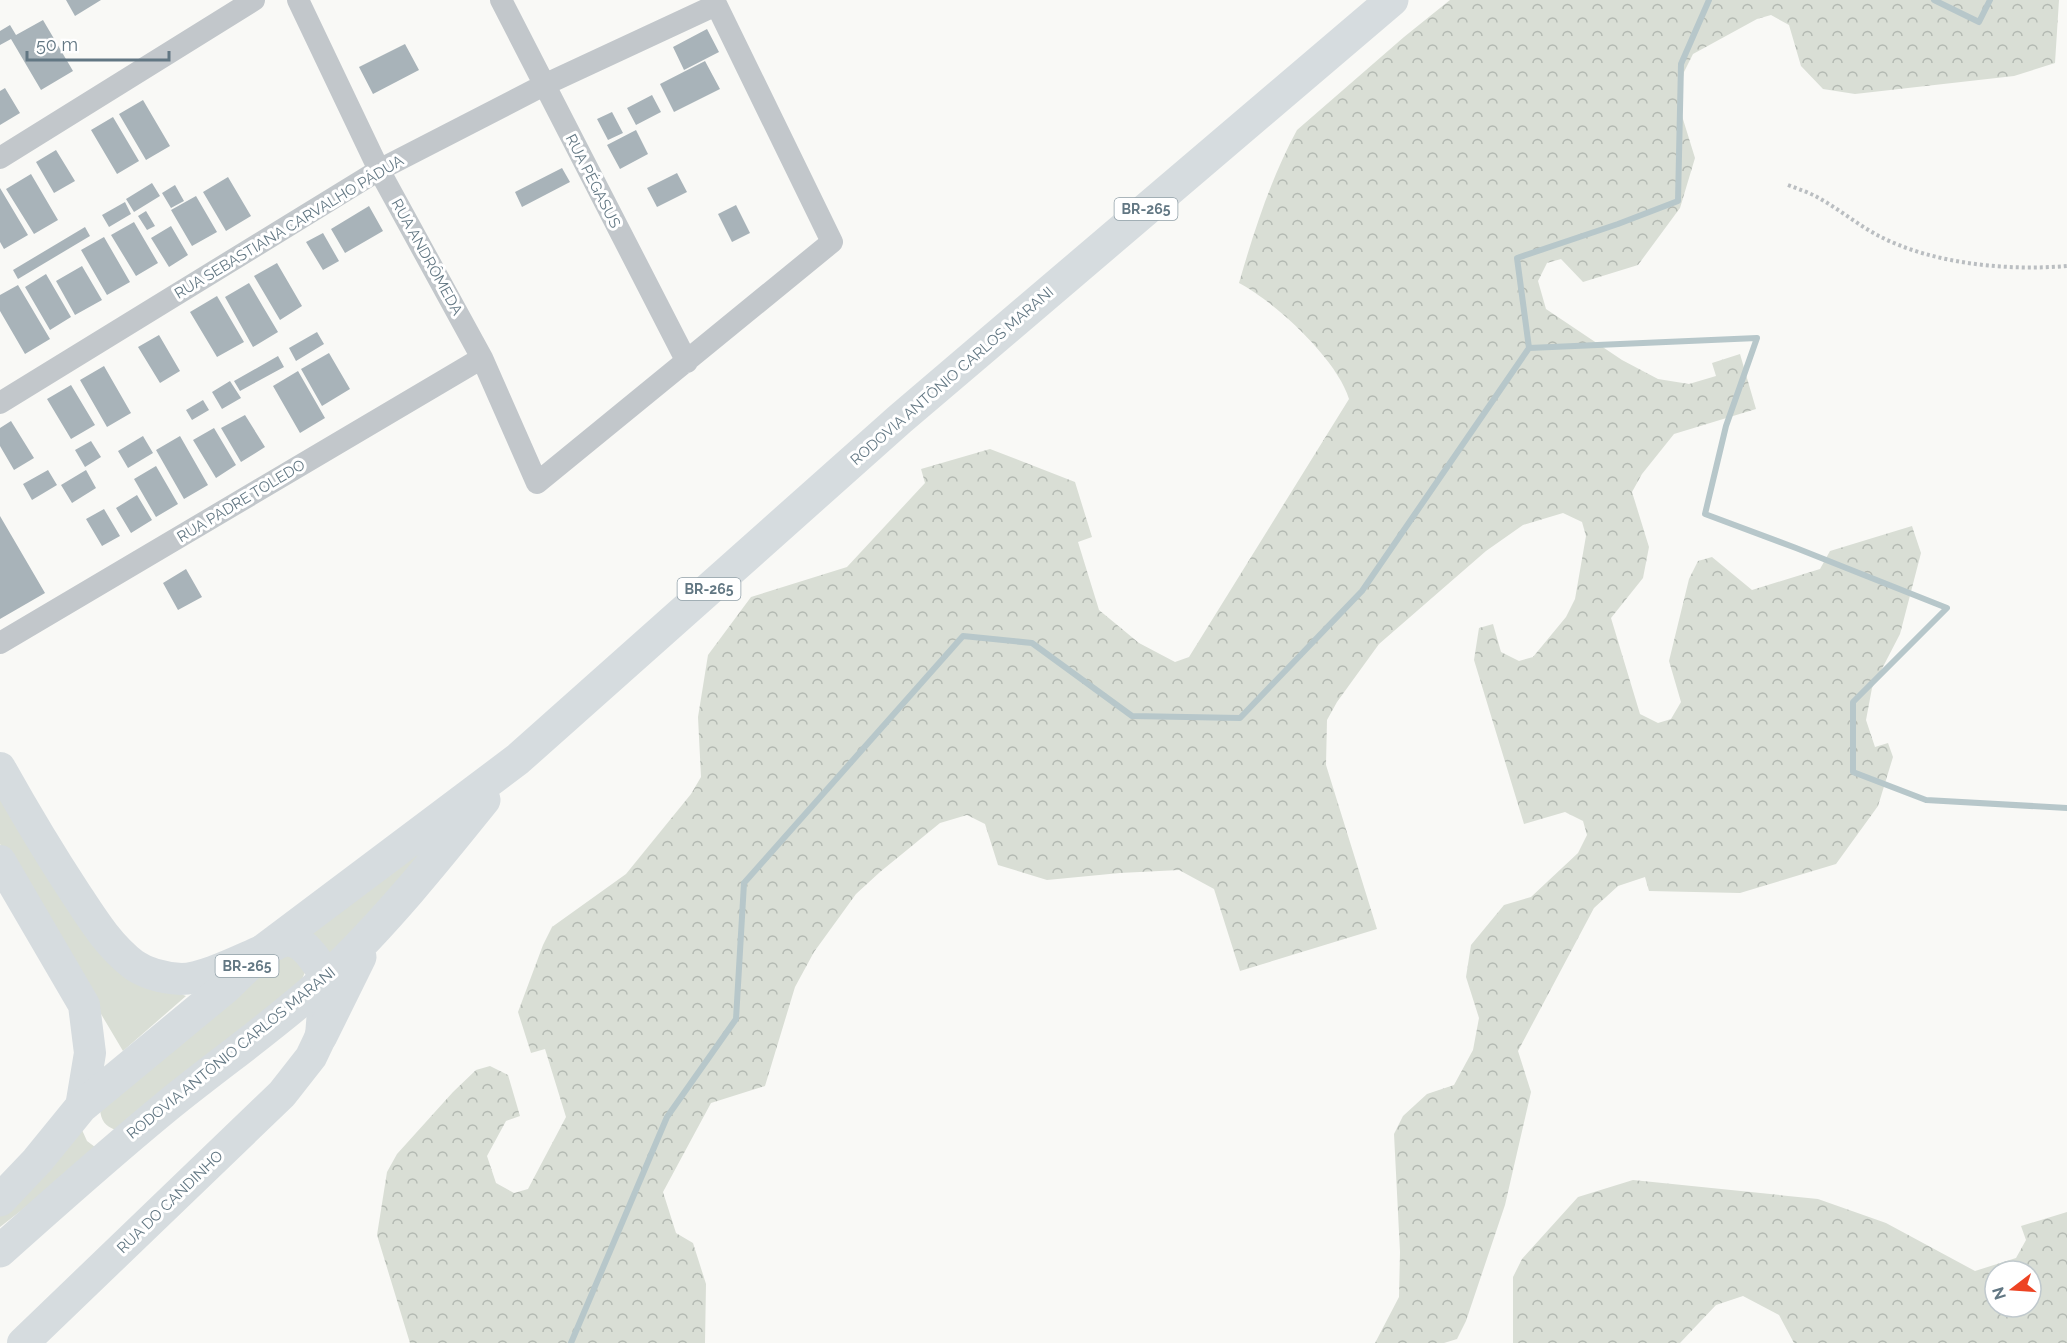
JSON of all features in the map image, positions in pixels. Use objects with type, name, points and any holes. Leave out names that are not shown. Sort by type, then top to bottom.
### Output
[{"type":"main road","name":"RODOVIA ANTÔNIO CARLOS MARANI","points":[[0,1200],[37,1161],[81,1107],[226,987],[264,950],[518,759],[900,419],[1392,0]]},
{"type":"main road","name":"RODOVIA ANTÔNIO CARLOS MARANI","points":[[0,1251],[118,1145],[278,1020],[327,978],[370,935],[518,759]]},
{"type":"main road","points":[[0,768],[46,848],[96,924],[114,948],[136,966],[161,977],[184,979],[213,971],[284,940],[299,943],[315,959],[327,978],[316,1047]]},
{"type":"main road","points":[[0,861],[84,1005],[90,1053],[81,1107],[91,1131],[118,1145]]},
{"type":"main road","points":[[316,1047],[370,935]]},
{"type":"main road","points":[[278,1020],[316,1047]]},
{"type":"main road","name":"RUA DO CANDINHO","points":[[23,1343],[282,1094],[316,1047]]},
{"type":"street","points":[[0,158],[254,0]]},
{"type":"street","name":"RUA ANDRÔMEDA","points":[[298,0],[379,170],[482,358],[537,483],[687,362]]},
{"type":"street","name":"RUA PÉGASUS","points":[[501,0],[687,362]]},
{"type":"street","points":[[687,362],[832,242],[715,2]]},
{"type":"street","name":"RUA SEBASTIANA CARVALHO PÁDUA","points":[[0,403],[379,170],[715,2]]},
{"type":"street","name":"RUA PADRE TOLEDO","points":[[0,643],[482,358]]},
{"type":"path","points":[[1788,185],[1818,198],[1878,236],[1909,250],[1988,265],[2028,268],[2067,266]]},
{"type":"green space","points":[[1450,0],[2059,0],[2055,63],[2014,76],[1855,94],[1823,89],[1801,66],[1789,25],[1771,15],[1757,19],[1693,54],[1684,72],[1678,103],[1695,158],[1680,208],[1638,265],[1583,282],[1561,259],[1547,263],[1538,281],[1546,309],[1622,360],[1658,379],[1689,384],[1716,376],[1712,363],[1740,354],[1756,409],[1674,434],[1642,474],[1632,492],[1649,547],[1643,578],[1611,618],[1640,714],[1658,723],[1671,719],[1681,702],[1669,661],[1689,579],[1698,561],[1712,557],[1752,590],[1820,569],[1830,551],[1912,526],[1921,553],[1900,634],[1872,688],[1866,720],[1875,747],[1888,743],[1893,757],[1878,806],[1836,864],[1740,893],[1649,891],[1645,877],[1618,886],[1594,908],[1518,1051],[1531,1092],[1505,1205],[1466,1321],[1457,1339],[1444,1343],[1375,1343],[1399,1297],[1400,1252],[1394,1134],[1403,1116],[1427,1094],[1454,1085],[1473,1050],[1479,1018],[1466,977],[1471,945],[1504,905],[1531,897],[1578,853],[1587,835],[1583,821],[1565,812],[1524,824],[1474,660],[1479,628],[1493,624],[1501,652],[1519,661],[1533,657],[1566,617],[1575,599],[1586,536],[1582,522],[1563,513],[1523,525],[1486,551],[1379,644],[1337,702],[1327,720],[1326,765],[1377,929],[1240,971],[1214,889],[1179,870],[1047,880],[998,865],[985,824],[967,815],[940,823],[856,894],[814,952],[795,987],[765,1086],[711,1103],[663,1192],[676,1233],[693,1243],[706,1284],[705,1343],[410,1343],[377,1235],[387,1172],[397,1154],[453,1092],[476,1070],[490,1066],[508,1075],[520,1116],[506,1121],[487,1156],[496,1183],[514,1193],[528,1189],[566,1117],[545,1049],[531,1053],[518,1012],[543,945],[552,927],[626,874],[691,794],[701,777],[698,717],[708,655],[751,597],[847,567],[925,483],[921,469],[990,449],[1075,482],[1092,537],[1078,542],[1099,610],[1139,643],[1175,662],[1189,657],[1349,399],[1332,367],[1303,333],[1270,304],[1239,283],[1271,186],[1297,130]]},
{"type":"green space","points":[[0,779],[165,988],[186,996],[123,1051],[0,844]]},
{"type":"green space","points":[[487,794],[327,969],[307,930]]},
{"type":"green space","points":[[291,952],[305,972],[301,982],[116,1130],[104,1122],[100,1109],[282,954]]},
{"type":"green space","points":[[78,1121],[87,1141],[99,1150],[0,1227],[0,1197]]},
{"type":"green space","points":[[1633,1180],[1818,1199],[1886,1223],[1975,1271],[1983,1268],[1983,1319],[2043,1319],[2043,1259],[2013,1259],[2016,1258],[2026,1240],[2021,1226],[2067,1212],[2067,1343],[1794,1343],[1779,1315],[1743,1296],[1716,1305],[1680,1343],[1513,1343],[1513,1277],[1522,1259],[1578,1197]]},
{"type":"building","points":[[66,0],[101,0],[75,16]]},
{"type":"building","points":[[43,20],[73,71],[41,90],[11,39],[0,45],[0,31],[10,25],[16,35]]},
{"type":"building","points":[[707,29],[719,52],[684,70],[673,47]]},
{"type":"building","points":[[405,44],[419,70],[373,94],[359,67]]},
{"type":"building","points":[[705,61],[720,89],[674,112],[660,84]]},
{"type":"building","points":[[5,88],[20,113],[0,125],[0,91]]},
{"type":"building","points":[[652,95],[661,112],[636,125],[627,108]]},
{"type":"building","points":[[143,100],[170,146],[146,160],[119,114]]},
{"type":"building","points":[[612,112],[623,133],[608,140],[597,119]]},
{"type":"building","points":[[113,117],[139,161],[117,174],[91,130]]},
{"type":"building","points":[[636,130],[648,154],[620,169],[607,145]]},
{"type":"building","points":[[56,150],[75,181],[54,193],[36,162]]},
{"type":"building","points":[[562,168],[570,182],[522,207],[515,192]]},
{"type":"building","points":[[677,173],[687,192],[657,207],[647,188]]},
{"type":"building","points":[[31,174],[58,220],[34,234],[6,189]]},
{"type":"building","points":[[228,177],[251,216],[226,231],[203,192]]},
{"type":"building","points":[[152,183],[160,196],[134,212],[126,199]]},
{"type":"building","points":[[175,185],[184,201],[171,208],[162,193]]},
{"type":"building","points":[[0,188],[28,235],[4,249],[0,242]]},
{"type":"building","points":[[196,196],[217,232],[192,246],[171,210]]},
{"type":"building","points":[[125,202],[131,214],[109,227],[102,215]]},
{"type":"building","points":[[736,205],[750,233],[732,242],[718,214]]},
{"type":"building","points":[[369,206],[383,231],[345,253],[331,229]]},
{"type":"building","points":[[146,211],[155,226],[147,230],[138,216]]},
{"type":"building","points":[[134,222],[158,263],[136,276],[111,235]]},
{"type":"building","points":[[171,226],[188,255],[169,267],[151,238]]},
{"type":"building","points":[[85,227],[90,236],[18,279],[13,270]]},
{"type":"building","points":[[323,233],[339,261],[323,270],[306,242]]},
{"type":"building","points":[[104,237],[130,282],[107,295],[81,250]]},
{"type":"building","points":[[277,263],[302,306],[280,320],[254,276]]},
{"type":"building","points":[[82,266],[102,300],[75,315],[56,281]]},
{"type":"building","points":[[46,274],[71,317],[50,330],[25,287]]},
{"type":"building","points":[[249,283],[278,332],[253,347],[225,297]]},
{"type":"building","points":[[18,285],[50,339],[25,354],[0,311],[0,295]]},
{"type":"building","points":[[217,296],[244,342],[217,357],[190,312]]},
{"type":"building","points":[[317,332],[324,344],[296,361],[289,348]]},
{"type":"building","points":[[159,335],[180,371],[160,383],[138,347]]},
{"type":"building","points":[[329,353],[350,389],[322,406],[301,369]]},
{"type":"building","points":[[278,356],[284,367],[240,391],[234,381]]},
{"type":"building","points":[[104,366],[131,413],[107,427],[80,380]]},
{"type":"building","points":[[298,371],[325,418],[300,433],[273,386]]},
{"type":"building","points":[[230,381],[241,398],[222,409],[212,392]]},
{"type":"building","points":[[71,385],[95,425],[71,439],[47,399]]},
{"type":"building","points":[[203,400],[209,410],[192,420],[186,410]]},
{"type":"building","points":[[245,415],[265,447],[241,462],[221,428]]},
{"type":"building","points":[[11,421],[34,458],[14,470],[0,446],[0,428]]},
{"type":"building","points":[[214,428],[236,465],[216,478],[193,440]]},
{"type":"building","points":[[143,436],[153,453],[128,468],[118,451]]},
{"type":"building","points":[[180,436],[208,485],[184,499],[156,450]]},
{"type":"building","points":[[91,441],[101,457],[85,467],[75,450]]},
{"type":"building","points":[[156,466],[178,504],[156,517],[134,479]]},
{"type":"building","points":[[48,470],[57,485],[32,500],[23,484]]},
{"type":"building","points":[[86,470],[96,488],[72,503],[61,485]]},
{"type":"building","points":[[137,495],[152,520],[131,533],[116,508]]},
{"type":"building","points":[[104,509],[120,536],[102,546],[86,519]]},
{"type":"building","points":[[0,516],[45,593],[0,619]]},
{"type":"building","points":[[186,569],[202,597],[178,610],[163,583]]},
{"type":"waterway","points":[[1529,348],[1517,258],[1678,201],[1681,64],[1709,0]]},
{"type":"waterway","points":[[1934,0],[1979,22],[1990,0]]},
{"type":"waterway","points":[[571,1343],[667,1117],[736,1019],[744,883],[963,636],[1032,643],[1132,716],[1240,718],[1362,591],[1529,348],[1757,338],[1726,426],[1705,514],[1947,608],[1853,702],[1853,772],[1926,800],[2067,808]]}]
